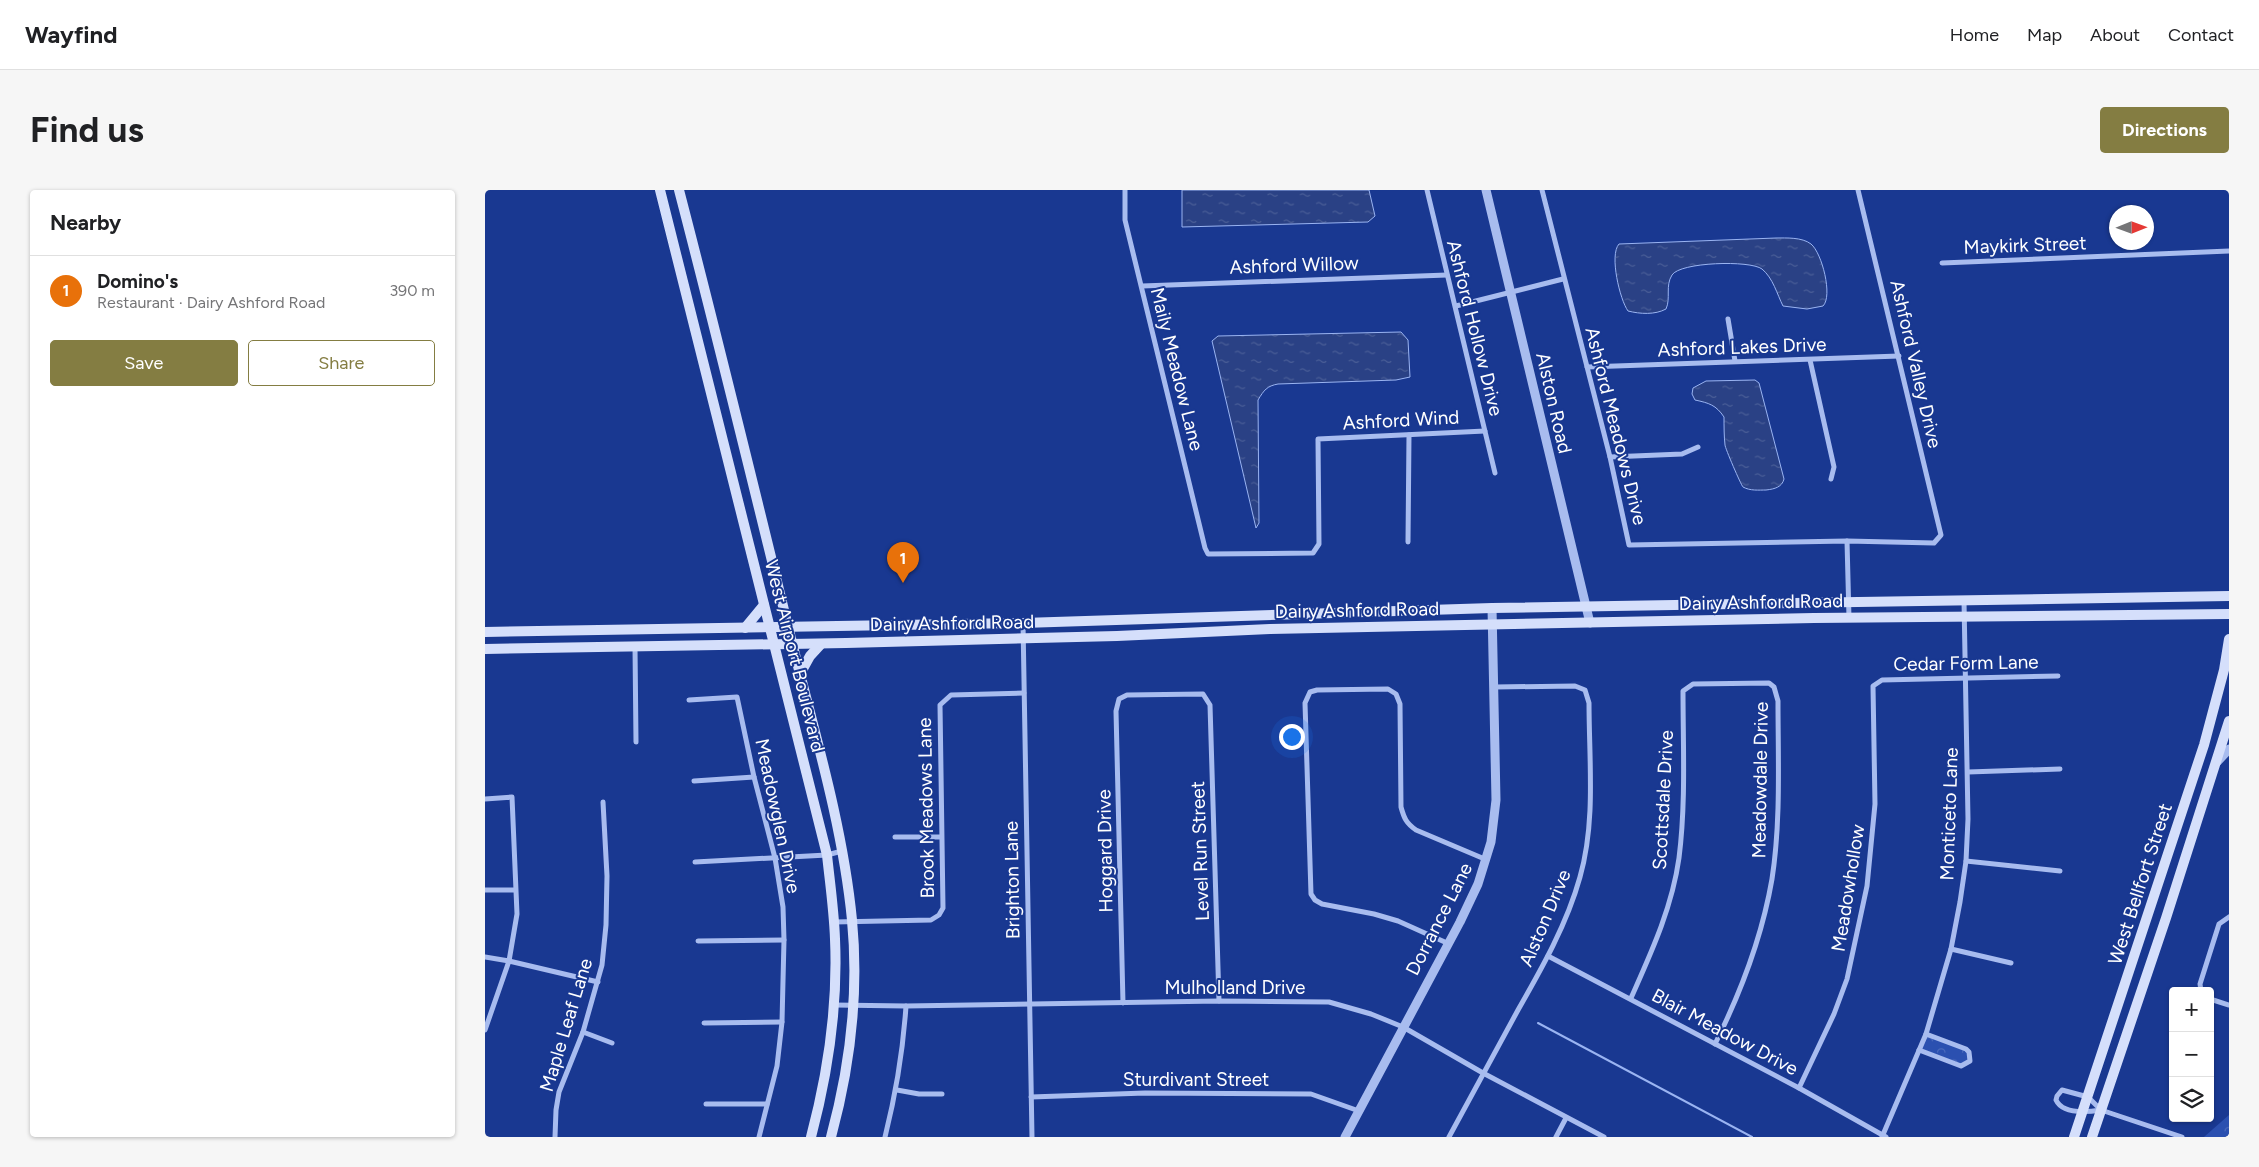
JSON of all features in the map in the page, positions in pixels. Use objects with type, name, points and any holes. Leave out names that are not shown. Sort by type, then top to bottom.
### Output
[{"type":"main road","name":"West Airport Boulevard","points":[[661,190],[827,855],[834,922],[836,965],[834,1005],[829,1051],[819,1108],[811,1137]]},
{"type":"main road","name":"West Airport Boulevard","points":[[679,190],[793,644],[842,851],[852,922],[853,1005],[849,1058],[831,1137]]},
{"type":"main road","name":"Dairy Ashford Road","points":[[485,632],[1023,622],[1492,608],[2229,596]]},
{"type":"main road","points":[[2100,598],[2100,615]]},
{"type":"main road","points":[[745,628],[764,605]]},
{"type":"main road","points":[[1270,614],[1270,630]]},
{"type":"main road","name":"Dairy Ashford Road","points":[[485,649],[821,644],[1270,630],[1590,623],[2229,614]]},
{"type":"main road","name":"West Bellfort Street","points":[[2074,1137],[2212,720],[2229,639]]},
{"type":"main road","points":[[800,674],[810,656],[821,644]]},
{"type":"main road","name":"West Bellfort Street","points":[[2092,1137],[2229,721]]},
{"type":"main road","points":[[2184,808],[2200,812]]},
{"type":"main road","points":[[2137,949],[2153,953]]},
{"type":"main road","points":[[819,1108],[838,1112]]},
{"type":"street","name":"Maily Meadow Lane","points":[[1125,190],[1125,220],[1208,554],[1313,553],[1317,549]]},
{"type":"street","name":"Ashford Hollow Drive","points":[[1427,190],[1495,474]]},
{"type":"street","name":"Alston Road","points":[[1486,190],[1590,623]]},
{"type":"street","name":"Ashford Meadows Drive","points":[[1542,190],[1563,279],[1610,457],[1629,545],[1847,541]]},
{"type":"street","name":"Ashford Valley Drive","points":[[1847,541],[1934,543],[1941,535],[1858,190]]},
{"type":"street","name":"Maykirk Street","points":[[1942,263],[2229,251]]},
{"type":"street","name":"Ashford Willow","points":[[1142,286],[1447,274]]},
{"type":"street","points":[[1455,306],[1563,279]]},
{"type":"street","points":[[1728,319],[1735,361]]},
{"type":"street","name":"Ashford Lakes Drive","points":[[1587,367],[1899,356]]},
{"type":"street","points":[[1810,360],[1835,467],[1831,479]]},
{"type":"street","name":"Ashford Wind","points":[[1317,549],[1319,544],[1318,439],[1485,432]]},
{"type":"street","points":[[1408,542],[1409,435]]},
{"type":"street","points":[[1610,457],[1682,454],[1698,447]]},
{"type":"street","points":[[1847,541],[1849,618]]},
{"type":"street","name":"Monticeto Lane","points":[[1884,1136],[1926,1034],[1951,950],[1966,861],[1968,772],[1964,601]]},
{"type":"street","name":"Dorrance Lane","points":[[1345,1137],[1447,943],[1460,922],[1487,860],[1496,800],[1492,608]]},
{"type":"street","name":"Brighton Lane","points":[[1023,622],[1028,1004],[1032,1137]]},
{"type":"street","points":[[635,647],[636,742]]},
{"type":"street","name":"Cedar Form Lane","points":[[1875,683],[1882,680],[2058,676]]},
{"type":"street","name":"Scottsdale Drive","points":[[1631,998],[1659,936],[1679,859],[1683,690],[1685,687],[1693,684],[1769,682],[1774,687]]},
{"type":"street","name":"Meadowhollow","points":[[1799,1088],[1834,1014],[1847,979],[1865,895],[1875,804],[1871,691],[1875,683]]},
{"type":"street","name":"Alston Drive","points":[[1449,1137],[1549,956],[1581,876],[1587,840],[1590,805],[1589,703],[1585,690],[1575,686],[1495,687]]},
{"type":"street","name":"Meadowdale Drive","points":[[1715,1044],[1750,963],[1771,881],[1779,799],[1778,701],[1774,687]]},
{"type":"street","points":[[1447,943],[1398,921],[1322,904],[1315,900],[1309,887],[1305,703],[1307,695],[1317,690],[1388,689],[1396,694],[1400,704],[1403,817],[1407,824],[1416,830],[1487,860]]},
{"type":"street","name":"Brook Meadows Lane","points":[[852,922],[931,920],[939,916],[943,908],[940,706],[951,695],[1024,694]]},
{"type":"street","name":"Hoggard Drive","points":[[1123,1002],[1117,711],[1119,699],[1127,695],[1203,694],[1209,701]]},
{"type":"street","name":"Meadowglen Drive","points":[[689,700],[737,697],[754,778],[775,858],[783,906],[785,940],[782,1022],[777,1066],[759,1137]]},
{"type":"street","name":"Level Run Street","points":[[1209,701],[1211,705],[1219,1001]]},
{"type":"street","points":[[2217,762],[2229,749]]},
{"type":"street","points":[[1968,772],[2060,770]]},
{"type":"street","points":[[694,781],[754,778]]},
{"type":"street","points":[[485,799],[512,797],[517,914],[509,961],[487,1018],[485,1030]]},
{"type":"street","name":"Maple Leaf Lane","points":[[555,1137],[559,1092],[583,1032],[603,965],[607,876],[603,802]]},
{"type":"street","points":[[895,836],[941,836]]},
{"type":"street","points":[[695,862],[827,855],[842,851]]},
{"type":"street","points":[[1966,861],[2060,870]]},
{"type":"street","points":[[485,890],[515,890]]},
{"type":"street","points":[[2200,987],[2219,924],[2229,917]]},
{"type":"street","points":[[834,922],[852,922]]},
{"type":"street","points":[[698,941],[785,940]]},
{"type":"street","points":[[1951,950],[2011,963]]},
{"type":"street","name":"Blair Meadow Drive","points":[[1549,956],[1799,1088],[1884,1136]]},
{"type":"street","points":[[485,957],[598,982]]},
{"type":"street","points":[[2214,1000],[2229,1005]]},
{"type":"street","name":"Mulholland Drive","points":[[834,1005],[906,1006],[1219,1001],[1329,1002],[1371,1014],[1403,1027],[1483,1073],[1604,1137]]},
{"type":"street","points":[[885,1137],[897,1090],[906,1006]]},
{"type":"street","points":[[704,1023],[782,1022]]},
{"type":"street","points":[[583,1032],[612,1043]]},
{"type":"street","points":[[1919,1050],[1961,1066],[1970,1061],[1969,1052],[1966,1049],[1926,1034]]},
{"type":"street","points":[[897,1090],[919,1094],[942,1094]]},
{"type":"street","points":[[2101,1110],[2082,1113],[2061,1106],[2056,1100],[2057,1096],[2062,1090],[2067,1090],[2088,1097],[2101,1110],[2182,1137]]},
{"type":"street","name":"Sturdivant Street","points":[[1031,1098],[1145,1093],[1311,1094],[1359,1111]]},
{"type":"street","points":[[706,1104],[767,1104]]},
{"type":"street","points":[[1556,1137],[1566,1118]]},
{"type":"green space","points":[[1927,1035],[1966,1050],[1970,1057],[1964,1065],[1920,1049]]},
{"type":"green space","points":[[2229,1115],[2229,1137],[2204,1137]]},
{"type":"water","points":[[1182,190],[1369,190],[1375,216],[1368,222],[1182,227]]},
{"type":"water","points":[[1776,238],[1803,240],[1811,244],[1815,249],[1825,275],[1827,293],[1823,306],[1807,309],[1783,306],[1772,281],[1766,273],[1755,266],[1744,264],[1701,265],[1678,271],[1670,279],[1666,309],[1662,311],[1637,313],[1628,311],[1625,305],[1615,267],[1616,250],[1619,244]]},
{"type":"water","points":[[1401,332],[1408,340],[1410,377],[1396,380],[1278,384],[1268,387],[1262,394],[1258,400],[1259,523],[1256,528],[1212,341],[1218,336]]},
{"type":"water","points":[[1755,380],[1759,383],[1784,479],[1778,487],[1766,490],[1752,490],[1743,487],[1726,448],[1724,417],[1712,405],[1695,400],[1692,394],[1693,388],[1706,381]]},
{"type":"waterway","points":[[1538,1023],[1752,1137]]},
{"type":"place","name":"Domino's","points":[[903,583]]}]
